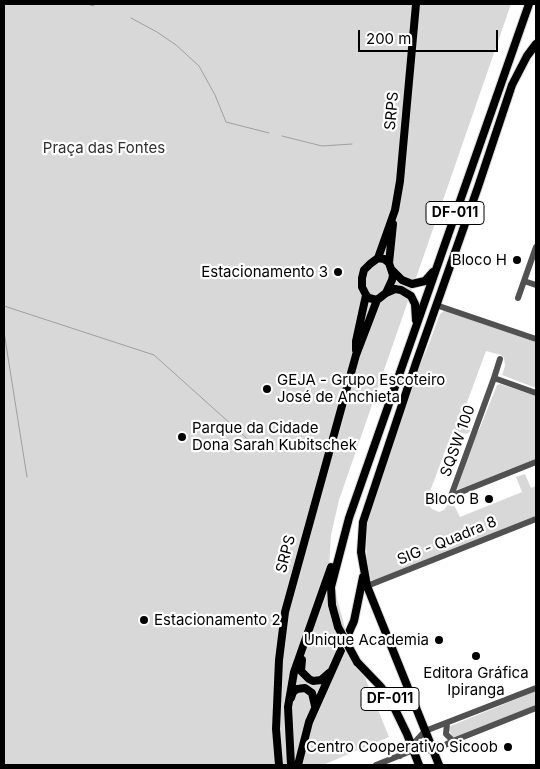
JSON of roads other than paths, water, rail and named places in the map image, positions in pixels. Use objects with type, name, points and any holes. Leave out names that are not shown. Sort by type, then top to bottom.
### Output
[{"type":"main road","name":"SRPS","points":[[386,293],[392,280],[390,266],[393,219],[400,181],[416,4]]},
{"type":"main road","name":"DF-011","points":[[419,765],[391,701],[381,687],[357,662],[338,626],[332,605],[331,587],[349,518],[529,4]]},
{"type":"main road","name":"DF-011","points":[[439,765],[367,586],[361,546],[363,522],[512,85],[527,56],[536,44]]},
{"type":"main road","name":"SRPS","points":[[356,355],[356,341],[366,295],[362,287],[364,270],[378,258],[393,219]]},
{"type":"main road","points":[[378,258],[384,259],[402,280],[407,283],[416,284],[428,278],[438,264]]},
{"type":"main road","points":[[366,295],[377,300],[395,289],[412,296],[417,314],[415,328]]},
{"type":"main road","name":"SRPS","points":[[279,765],[276,730],[279,660],[285,612],[356,355],[377,300]]},
{"type":"main road","points":[[383,422],[389,446]]},
{"type":"main road","points":[[331,670],[323,679],[317,681],[303,675],[300,666],[314,614],[349,518]]},
{"type":"main road","points":[[298,765],[306,730],[354,621],[364,571]]},
{"type":"main road","points":[[290,765],[288,707],[294,672],[306,641]]},
{"type":"main road","points":[[288,707],[293,692],[297,689],[305,688],[314,697],[315,708]]},
{"type":"street","points":[[518,298],[536,246]]},
{"type":"street","points":[[524,281],[536,285]]},
{"type":"street","points":[[436,305],[536,339]]},
{"type":"street","points":[[500,359],[494,378],[536,393]]},
{"type":"street","name":"SQSW 100","points":[[494,378],[451,496],[536,462]]},
{"type":"street","name":"SIG - Quadra 8","points":[[367,586],[536,519]]},
{"type":"street","points":[[376,765],[400,756],[413,748],[425,731],[536,688]]},
{"type":"street","points":[[413,748],[433,751],[453,741],[536,708]]},
{"type":"street","points":[[447,723],[446,734],[453,741]]},
{"type":"waterway","points":[[87,4],[94,6]]},
{"type":"waterway","points":[[131,18],[176,45],[199,66],[215,95],[226,122],[269,133]]},
{"type":"waterway","points":[[282,136],[322,146],[352,144]]},
{"type":"waterway","points":[[4,306],[154,355],[262,452]]},
{"type":"waterway","points":[[4,332],[27,477]]},
{"type":"place","name":"Bloco H","points":[[517,260]]},
{"type":"place","name":"Estacionamento 3","points":[[338,272]]},
{"type":"place","name":"GEJA - Grupo Escoteiro José de Anchieta","points":[[267,389]]},
{"type":"place","name":"Parque da Cidade Dona Sarah Kubitschek","points":[[182,437]]},
{"type":"place","name":"Bloco B","points":[[489,499]]},
{"type":"place","name":"Estacionamento 2","points":[[144,620]]},
{"type":"place","name":"Unique Academia","points":[[439,640]]},
{"type":"place","name":"Editora Gráfica Ipiranga","points":[[476,656]]},
{"type":"place","name":"Centro Cooperativo Sicoob","points":[[508,747]]},
{"type":"park label","name":"Praça das Fontes","points":[[104,148]]}]
